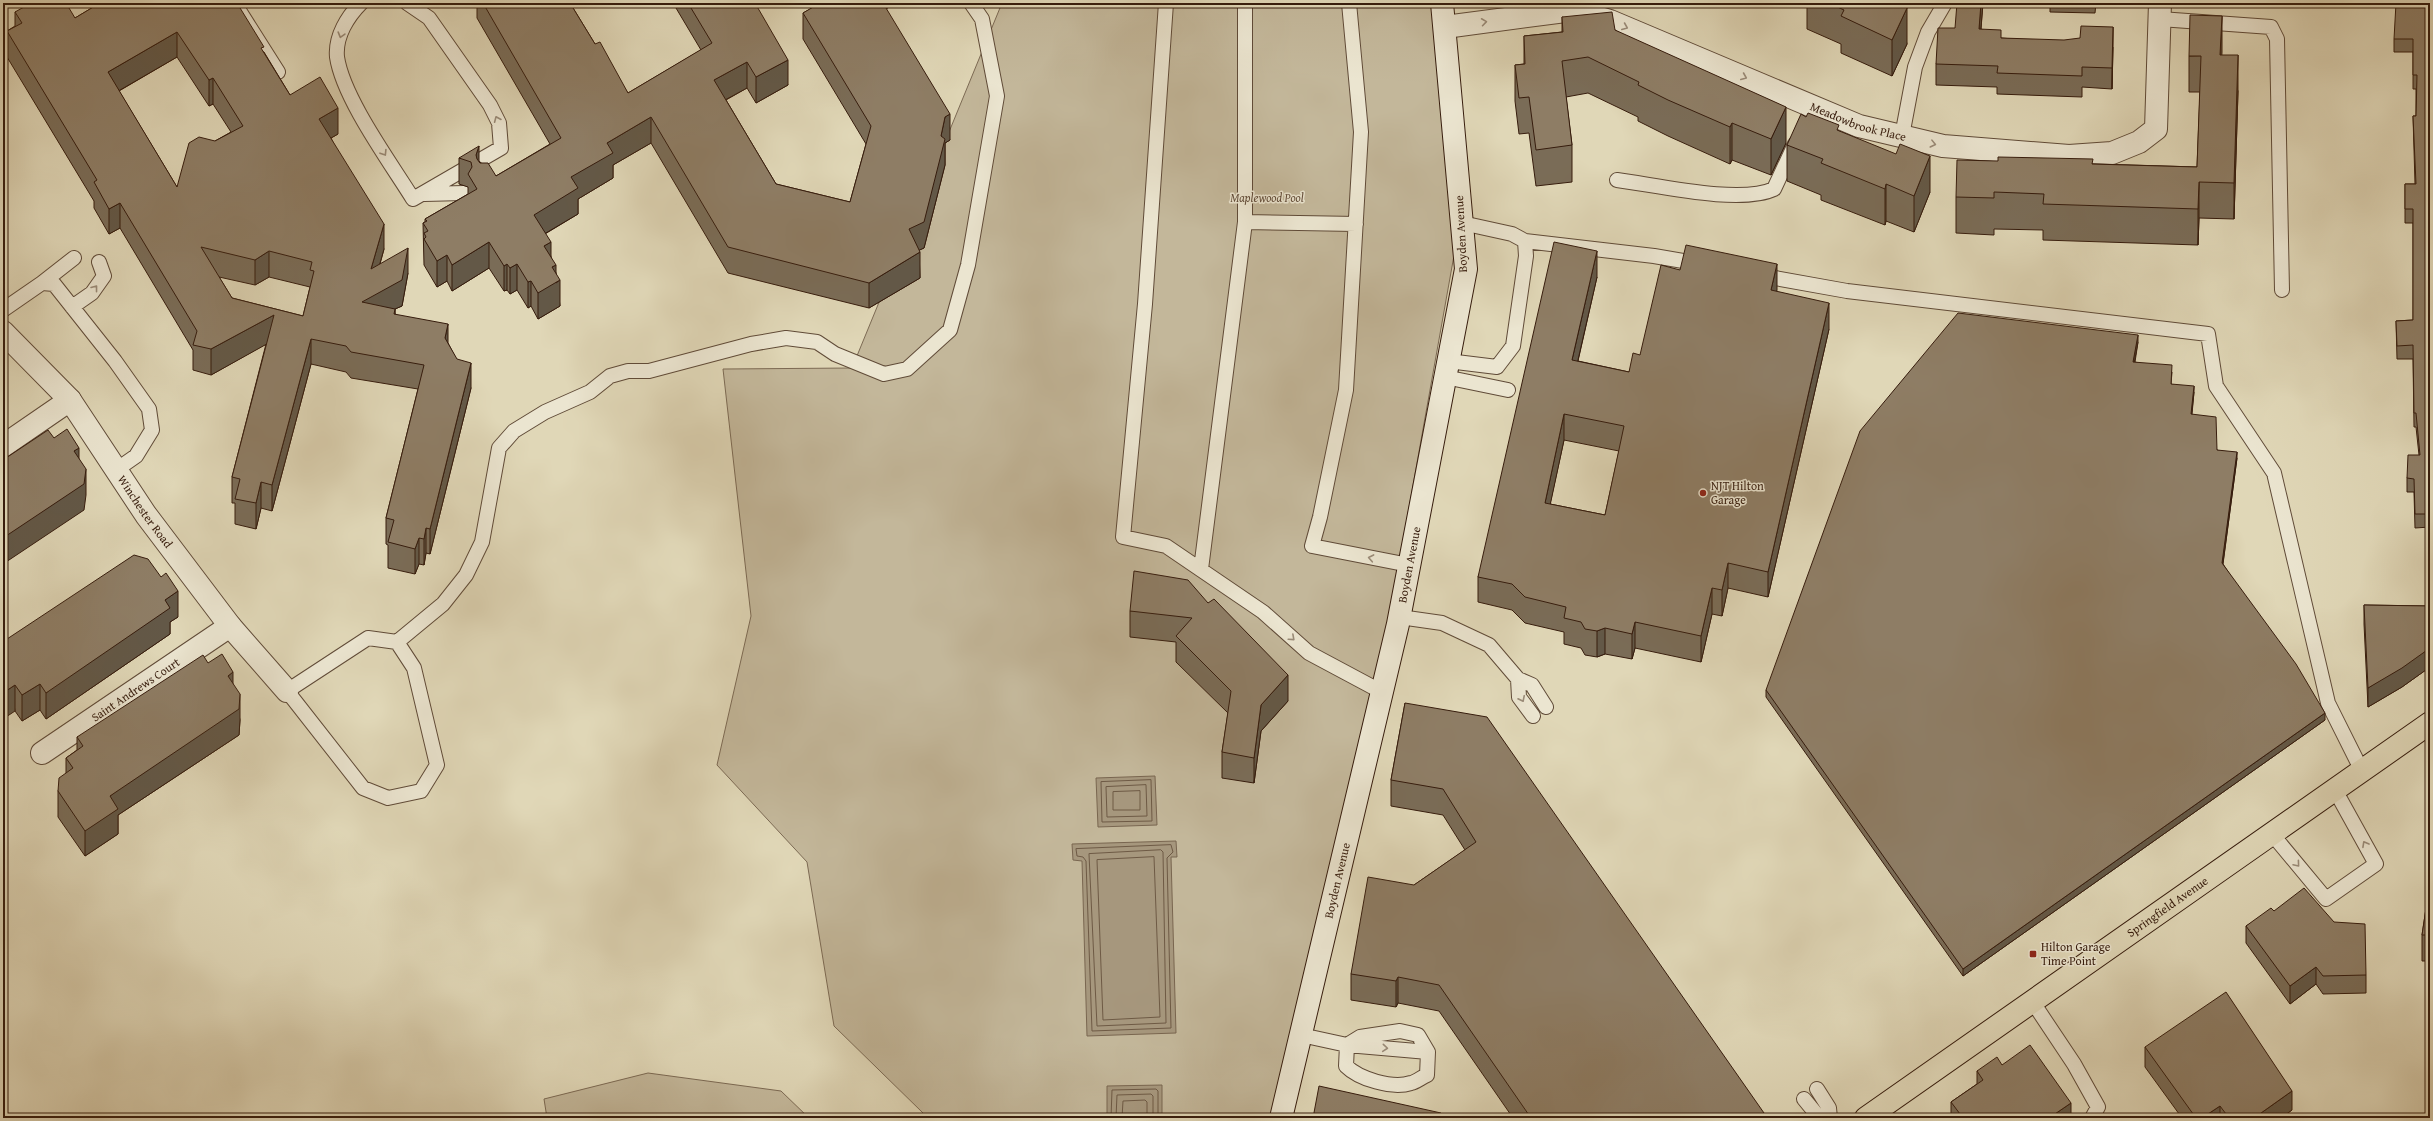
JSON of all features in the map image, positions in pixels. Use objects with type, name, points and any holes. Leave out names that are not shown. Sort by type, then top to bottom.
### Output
[{"type":"main road","name":"Springfield Avenue","points":[[1866,1118],[2430,723]]},
{"type":"street","name":"Boyden Avenue","points":[[1281,1118],[1400,617],[1466,269],[1442,3]]},
{"type":"street","name":"Meadowbrook Place","points":[[1445,27],[1574,10],[1610,21],[1809,113],[1943,146],[2069,156],[2112,153],[2139,142],[2156,129],[2160,11]]},
{"type":"street","name":"Winchester Road","points":[[3,332],[70,400],[146,515],[230,626],[288,691]]},
{"type":"street","points":[[3,446],[70,400]]},
{"type":"street","name":"Saint Andrews Court","points":[[42,753],[230,626]]},
{"type":"lane","points":[[237,3],[240,12],[278,72]]},
{"type":"lane","points":[[361,3],[349,15],[341,35],[337,55],[342,75],[354,103],[413,199],[501,148]]},
{"type":"lane","points":[[407,3],[429,18],[490,105],[499,123],[501,148],[491,168]]},
{"type":"lane","points":[[396,642],[414,668],[437,765],[421,791],[388,798],[363,788],[288,691],[368,638],[396,642],[443,604],[466,575],[482,542],[499,448],[514,431],[545,412],[590,392],[610,376],[628,372],[649,371],[751,344],[786,338],[817,342],[835,354],[884,374],[907,369],[950,330],[968,265],[997,96],[982,19],[971,3]]},
{"type":"lane","points":[[1166,3],[1145,304],[1123,537],[1166,546],[1263,612],[1309,653],[1382,692]]},
{"type":"lane","points":[[1201,569],[1245,222],[1245,3]]},
{"type":"lane","points":[[1349,3],[1361,132],[1346,390],[1320,517],[1312,546],[1410,565]]},
{"type":"lane","points":[[1902,136],[1916,67],[1928,32],[1945,3]]},
{"type":"lane","points":[[2160,11],[2271,27],[2277,39],[2282,290]]},
{"type":"lane","points":[[1617,180],[1730,195],[1764,194],[1774,189],[1800,134]]},
{"type":"lane","points":[[422,194],[464,193]]},
{"type":"lane","points":[[1245,222],[1356,224]]},
{"type":"lane","points":[[1462,223],[1512,234],[1524,241],[1654,256],[1716,267]]},
{"type":"lane","points":[[1447,369],[1497,367],[1513,346],[1526,256],[1524,241]]},
{"type":"lane","points":[[3,310],[42,283],[74,258]]},
{"type":"lane","points":[[72,307],[92,293],[104,276],[99,262]]},
{"type":"lane","points":[[1746,273],[1847,291],[2208,334],[2216,386],[2274,473],[2328,704],[2362,771]]},
{"type":"lane","points":[[42,283],[54,284],[116,361],[149,410],[152,430],[136,456],[116,470]]},
{"type":"lane","points":[[1447,369],[1508,390]]},
{"type":"lane","points":[[1400,617],[1442,623],[1489,645],[1518,679],[1532,685],[1546,707]]},
{"type":"lane","points":[[1518,679],[1519,697],[1533,716]]},
{"type":"lane","points":[[2272,834],[2326,899],[2376,864],[2335,790]]},
{"type":"lane","points":[[2032,1001],[2074,1064],[2098,1107],[2092,1118]]},
{"type":"lane","points":[[1301,1035],[1346,1045],[1360,1037],[1400,1031],[1418,1035],[1428,1052],[1427,1075],[1410,1084],[1383,1084],[1354,1074],[1346,1066],[1346,1045]]},
{"type":"lane","points":[[1817,1089],[1829,1108],[1830,1118]]},
{"type":"lane","points":[[1804,1099],[1818,1116],[1826,1118]]},
{"type":"green space","name":"Maplewood Pool","points":[[1002,3],[1444,3],[1463,205],[1387,631],[1278,1118],[923,1118],[923,1113],[834,1026],[807,862],[717,765],[751,616],[723,369],[852,368]]},
{"type":"green space","points":[[648,1073],[781,1091],[809,1118],[547,1118],[544,1099]]},
{"type":"water","points":[[1155,776],[1157,825],[1098,827],[1096,778]]},
{"type":"water","points":[[1176,841],[1177,857],[1171,857],[1176,1033],[1087,1036],[1082,861],[1073,860],[1072,844]]},
{"type":"water","points":[[1162,1085],[1162,1118],[1107,1118],[1107,1086]]},
{"type":"building","points":[[31,3],[47,3],[49,7],[55,3],[66,3],[75,18],[100,3],[237,3],[264,47],[261,48],[290,95],[320,77],[338,108],[319,119],[384,224],[371,269],[408,248],[402,280],[362,302],[395,309],[394,314],[448,324],[445,338],[457,359],[471,363],[430,529],[426,528],[424,539],[419,538],[415,549],[388,542],[394,520],[386,518],[424,365],[351,352],[346,346],[311,339],[272,485],[261,482],[256,503],[235,499],[240,479],[232,477],[274,315],[211,349],[193,345],[197,331],[120,203],[109,209],[94,182],[97,180],[7,31],[22,23],[15,12]],"holes":[[[177,32],[209,80],[213,78],[243,126],[215,141],[199,137],[189,143],[177,187],[108,72]],[[201,247],[255,260],[269,251],[312,262],[310,270],[314,271],[303,316],[232,298]]]},
{"type":"building","points":[[483,3],[570,3],[595,44],[600,42],[628,93],[712,43],[688,3],[755,3],[788,60],[756,77],[747,62],[714,80],[776,184],[850,202],[871,126],[803,13],[820,3],[883,3],[950,114],[945,117],[941,136],[945,139],[924,222],[909,229],[920,252],[869,283],[728,247],[651,117],[607,143],[613,153],[571,177],[578,188],[534,215],[551,242],[544,246],[556,265],[552,267],[560,280],[538,293],[531,281],[528,282],[517,264],[510,268],[507,264],[504,266],[489,242],[452,265],[447,255],[437,261],[424,239],[426,237],[424,233],[428,231],[423,223],[427,221],[425,219],[477,189],[468,174],[472,167],[471,162],[459,158],[479,146],[476,155],[477,159],[480,163],[488,163],[496,176],[561,138]]},
{"type":"building","points":[[1829,3],[1897,3],[1907,8],[1892,40],[1841,16],[1844,10]]},
{"type":"building","points":[[1957,3],[1981,3],[1979,29],[2001,30],[2001,38],[2064,40],[2080,38],[2081,26],[2113,27],[2112,68],[2082,67],[2082,76],[1997,73],[1998,66],[1936,64],[1938,28],[1955,28]]},
{"type":"building","points":[[2396,3],[2430,3],[2430,514],[2415,514],[2414,479],[2407,478],[2408,455],[2420,455],[2416,413],[2414,413],[2413,345],[2397,346],[2396,321],[2413,320],[2413,209],[2405,209],[2405,184],[2416,184],[2413,116],[2416,116],[2417,75],[2413,75],[2413,39],[2394,39]]},
{"type":"building","points":[[1612,12],[1615,30],[1786,107],[1771,139],[1732,123],[1730,127],[1668,100],[1638,85],[1639,82],[1588,57],[1562,61],[1572,145],[1536,150],[1529,97],[1519,98],[1515,65],[1525,64],[1524,36],[1563,32],[1562,17]]},
{"type":"building","points":[[2190,15],[2222,16],[2220,55],[2238,55],[2234,183],[2199,182],[2198,209],[2043,204],[2044,194],[1994,192],[1994,198],[1956,197],[1957,160],[1998,161],[1998,157],[2093,159],[2092,164],[2197,167],[2201,56],[2189,56]]},
{"type":"building","points":[[1808,113],[1839,125],[1837,130],[1896,154],[1900,144],[1930,156],[1914,196],[1886,184],[1885,189],[1821,163],[1823,159],[1787,145],[1801,114],[1806,117]]},
{"type":"building","name":"NJT Hilton Garage","points":[[1554,242],[1597,251],[1572,360],[1629,372],[1633,353],[1640,355],[1661,265],[1680,270],[1686,245],[1777,264],[1771,290],[1829,303],[1768,572],[1728,563],[1722,590],[1712,588],[1701,636],[1635,622],[1632,634],[1605,628],[1597,631],[1585,629],[1581,622],[1564,618],[1566,607],[1525,597],[1512,584],[1478,577]],"holes":[[[1564,414],[1624,426],[1605,515],[1545,503]]]},
{"type":"building","points":[[1958,313],[2138,335],[2133,362],[2172,365],[2171,384],[2194,386],[2191,414],[2216,417],[2217,450],[2237,452],[2222,563],[2296,664],[2325,713],[1963,969],[1766,690],[1860,431]]},
{"type":"building","points":[[67,429],[79,448],[74,451],[86,469],[84,484],[3,538],[3,460],[48,430],[54,438]]},
{"type":"building","points":[[134,555],[148,559],[161,577],[166,573],[178,591],[165,600],[170,608],[46,693],[40,684],[22,695],[15,685],[3,693],[3,639],[4,641]]},
{"type":"building","points":[[1134,571],[1188,580],[1208,603],[1214,599],[1288,675],[1261,705],[1254,758],[1222,752],[1231,691],[1176,636],[1192,618],[1130,611]]},
{"type":"building","points":[[2364,605],[2430,606],[2430,648],[2402,668],[2368,688]]},
{"type":"building","points":[[222,654],[233,672],[228,676],[240,694],[239,709],[110,796],[118,809],[85,831],[58,791],[59,778],[73,768],[66,758],[83,746],[77,737],[203,655],[208,663]]},
{"type":"building","points":[[1405,703],[1487,717],[1764,1113],[1756,1118],[1531,1118],[1439,985],[1398,977],[1396,981],[1351,974],[1368,877],[1414,885],[1476,842],[1443,789],[1391,780]]},
{"type":"building","points":[[2430,882],[2430,935],[2422,935]]},
{"type":"building","points":[[2304,888],[2334,922],[2365,924],[2366,975],[2323,976],[2316,967],[2290,986],[2246,926],[2271,908],[2274,911]]},
{"type":"building","points":[[2226,992],[2292,1091],[2254,1118],[2229,1118],[2220,1106],[2202,1118],[2196,1118],[2145,1047]]},
{"type":"building","points":[[2030,1045],[2071,1103],[2049,1118],[1963,1118],[1951,1102],[1983,1080],[1977,1071],[1997,1057],[2002,1065]]},
{"type":"building","points":[[1319,1086],[1441,1113],[1444,1118],[1313,1118]]},
{"type":"place","name":"NJT Hilton Garage","points":[[1703,493]]},
{"type":"place","name":"Hilton Garage Time Point","points":[[2033,954]]}]
